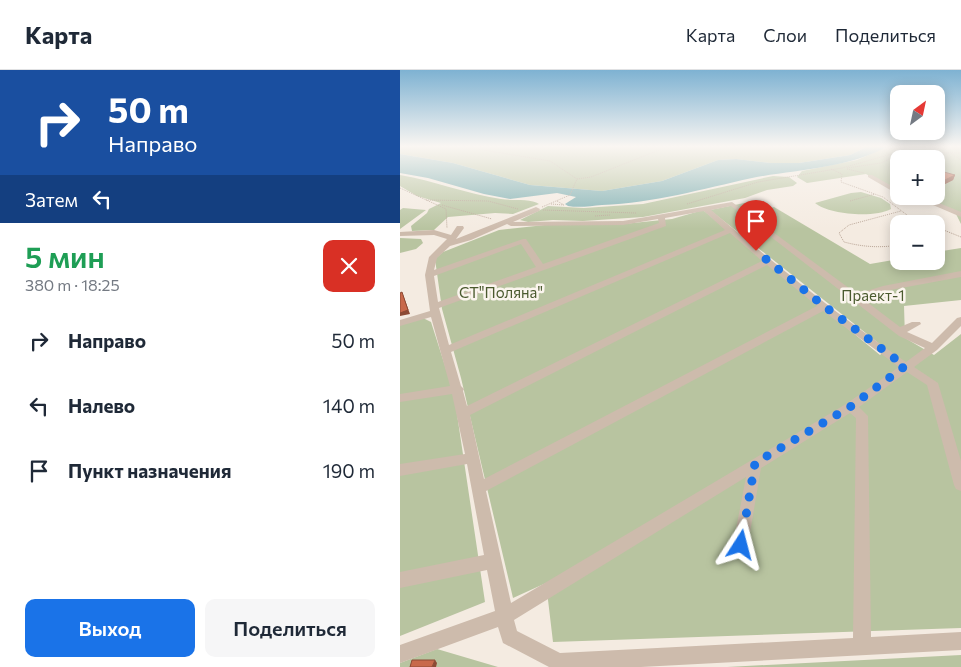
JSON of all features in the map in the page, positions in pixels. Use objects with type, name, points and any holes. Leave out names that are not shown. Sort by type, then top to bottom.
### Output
[{"type":"street","points":[[870,176],[890,188]]},
{"type":"street","points":[[504,224],[623,223],[662,218],[732,204],[900,331],[933,348]]},
{"type":"street","points":[[938,205],[961,214]]},
{"type":"street","points":[[400,234],[433,233],[449,239],[468,238],[543,207]]},
{"type":"street","points":[[707,210],[824,306],[905,366],[932,383],[961,485]]},
{"type":"street","points":[[400,323],[540,267],[663,224],[662,218]]},
{"type":"street","points":[[460,228],[432,257],[429,275],[445,350],[458,389],[509,637],[559,662],[961,641]]},
{"type":"street","points":[[445,350],[731,230]]},
{"type":"street","points":[[429,275],[523,241],[540,267]]},
{"type":"street","points":[[463,412],[769,261]]},
{"type":"street","points":[[855,298],[883,289],[961,274]]},
{"type":"street","points":[[479,488],[824,306]]},
{"type":"street","points":[[400,654],[505,616],[850,407],[905,366],[933,348],[961,321]]},
{"type":"street","points":[[900,331],[916,324]]},
{"type":"street","points":[[400,398],[458,389]]},
{"type":"street","points":[[850,407],[862,416],[862,645]]},
{"type":"street","points":[[400,470],[472,458]]},
{"type":"street","points":[[741,545],[755,463]]},
{"type":"street","points":[[400,580],[493,561]]},
{"type":"path","points":[[569,174],[577,179],[599,174]]},
{"type":"path","points":[[684,205],[758,182],[804,174]]},
{"type":"path","points":[[842,174],[841,182],[875,194],[894,204],[907,215]]},
{"type":"path","points":[[863,174],[870,176]]},
{"type":"path","points":[[543,207],[573,192],[574,182],[577,179]]},
{"type":"path","points":[[400,188],[426,200],[504,224]]},
{"type":"path","points":[[850,202],[875,194]]},
{"type":"path","points":[[426,200],[472,201],[514,206],[519,211],[520,218]]},
{"type":"path","points":[[543,207],[564,205],[557,201]]},
{"type":"path","points":[[439,204],[446,209],[449,239]]},
{"type":"path","points":[[543,207],[637,213]]},
{"type":"path","points":[[890,246],[860,247],[844,242],[839,233],[849,225],[901,211]]},
{"type":"path","points":[[945,229],[961,237]]},
{"type":"green space","points":[[491,174],[681,174],[662,181],[602,191],[530,185]]},
{"type":"green space","points":[[800,174],[890,174],[890,188],[866,174],[807,183],[797,177]]},
{"type":"green space","points":[[945,174],[961,174],[961,224],[956,214],[935,205],[945,205]]},
{"type":"green space","points":[[400,175],[488,197],[531,201],[539,204],[513,214],[495,213],[448,217],[434,230],[412,231],[411,226],[427,213],[429,209],[441,203],[417,196],[400,186]]},
{"type":"green space","points":[[773,176],[789,177],[797,183],[793,186],[767,190],[745,198],[643,217],[583,221],[553,220],[528,222],[520,220],[548,206],[584,208],[643,204]]},
{"type":"green space","points":[[861,192],[881,198],[890,204],[891,209],[874,214],[852,214],[841,213],[815,203]]},
{"type":"green space","points":[[754,201],[766,209],[774,207],[870,264],[890,261],[890,270],[945,270],[945,251],[961,248],[961,300],[904,306],[905,338],[934,355],[961,334],[961,628],[553,642],[546,583],[513,598],[461,378],[442,309],[435,259],[443,252],[499,230],[554,224],[623,224],[672,219],[703,210],[880,355],[886,349],[710,210]]},
{"type":"green space","points":[[403,208],[426,210],[400,229],[400,210]]},
{"type":"green space","points":[[400,238],[421,239],[423,243],[416,249],[400,253]]},
{"type":"green space","points":[[423,318],[431,322],[454,394],[485,602],[400,636],[400,324]]},
{"type":"green space","points":[[437,649],[498,667],[400,667],[400,663]]},
{"type":"green space","points":[[961,655],[961,667],[727,667]]},
{"type":"water","points":[[405,174],[491,174],[530,185],[602,191],[662,181],[681,174],[778,174],[659,198],[621,204],[576,207],[565,204],[576,197],[557,193],[510,199]]},
{"type":"building","points":[[945,174],[955,175],[945,180]]},
{"type":"building","points":[[402,292],[408,310],[400,313],[400,293]]},
{"type":"building","points":[[412,660],[435,660],[432,667],[410,667]]},
{"type":"route","points":[[741,545],[755,463],[850,407],[905,366],[898,363],[824,306],[756,251]]},
{"type":"park label","name":"СТ\"Поляна\"","points":[[501,293]]},
{"type":"park label","name":"Праект-1","points":[[873,296]]}]
